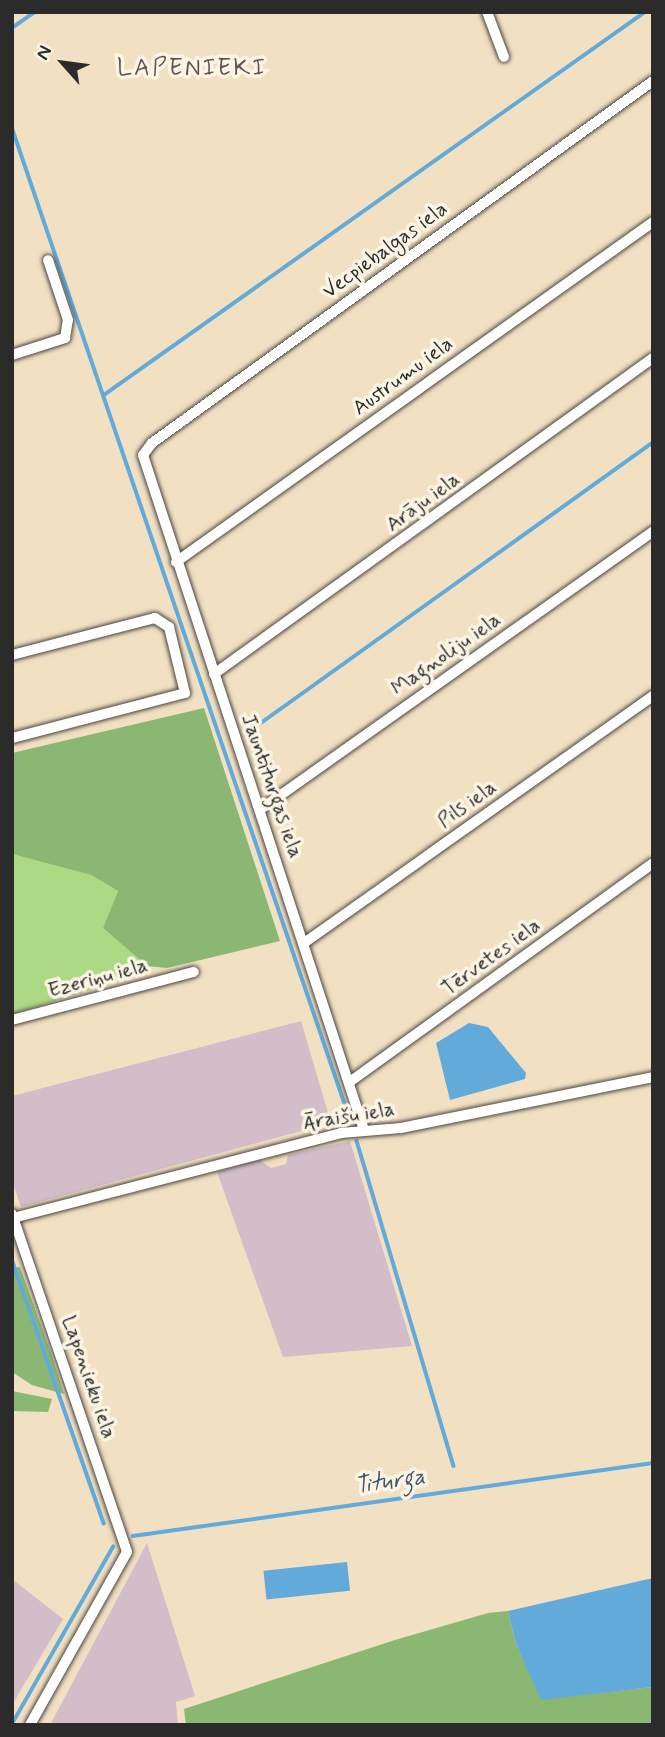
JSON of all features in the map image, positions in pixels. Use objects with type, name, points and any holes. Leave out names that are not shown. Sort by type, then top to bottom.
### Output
[{"type":"street","points":[[487,12],[504,57]]},
{"type":"street","name":"Vecpiebalgas iela","points":[[143,454],[152,443],[653,81]]},
{"type":"street","name":"Austrumu iela","points":[[176,562],[653,222]]},
{"type":"street","points":[[12,355],[65,338],[68,320],[48,260]]},
{"type":"street","name":"Arāju iela","points":[[214,674],[653,358]]},
{"type":"street","name":"Jauntiturgas iela","points":[[143,454],[176,562],[351,1081],[364,1130]]},
{"type":"street","name":"Magnoliju iela","points":[[261,809],[653,531]]},
{"type":"street","points":[[12,655],[155,618],[169,627],[185,693],[12,738]]},
{"type":"street","name":"Pils iela","points":[[304,943],[653,696]]},
{"type":"street","name":"Tērvetes iela","points":[[351,1081],[653,863]]},
{"type":"street","name":"Ezeriņu iela","points":[[12,1020],[194,972]]},
{"type":"street","name":"Āraišu iela","points":[[13,1216],[364,1130],[401,1128],[653,1077]]},
{"type":"street","name":"Lapenieku iela","points":[[13,1216],[127,1552],[30,1725]]},
{"type":"shaded area","points":[[301,1021],[331,1123],[21,1207],[12,1181],[12,1096]]},
{"type":"shaded area","points":[[350,1141],[412,1346],[283,1357],[217,1172],[260,1160],[271,1168],[286,1164],[288,1155]]},
{"type":"shaded area","points":[[147,1543],[195,1696],[176,1702],[178,1725],[50,1725]]},
{"type":"shaded area","points":[[12,1579],[63,1619],[12,1705]]},
{"type":"green space","points":[[204,708],[280,941],[167,968],[147,966],[103,928],[118,891],[91,875],[12,854],[12,753]]},
{"type":"green space","points":[[12,854],[91,875],[118,891],[103,928],[147,966],[120,973],[110,984],[12,1014]]},
{"type":"green space","points":[[20,1267],[64,1394],[32,1385],[12,1372],[12,1268]]},
{"type":"green space","points":[[12,1391],[52,1399],[48,1412],[12,1411]]},
{"type":"green space","points":[[508,1611],[516,1644],[542,1699],[653,1687],[653,1725],[186,1725],[184,1709],[395,1640],[488,1613]]},
{"type":"water","points":[[469,1023],[488,1027],[526,1073],[525,1079],[450,1100],[436,1043]]},
{"type":"water","points":[[347,1562],[350,1591],[266,1600],[263,1571]]},
{"type":"water","points":[[653,1578],[653,1687],[541,1700],[516,1644],[508,1611]]},
{"type":"waterway","points":[[12,28],[35,12]]},
{"type":"waterway","points":[[104,395],[645,12]]},
{"type":"waterway","points":[[12,127],[350,1119]]},
{"type":"waterway","points":[[247,733],[653,442]]},
{"type":"waterway","points":[[357,1141],[454,1466]]},
{"type":"waterway","points":[[12,1259],[104,1523]]},
{"type":"waterway","name":"Titurga","points":[[133,1536],[653,1463]]},
{"type":"waterway","name":"Titurga","points":[[12,1724],[113,1547]]},
{"type":"district","name":"LAPENIEKI","points":[[192,69]]}]
